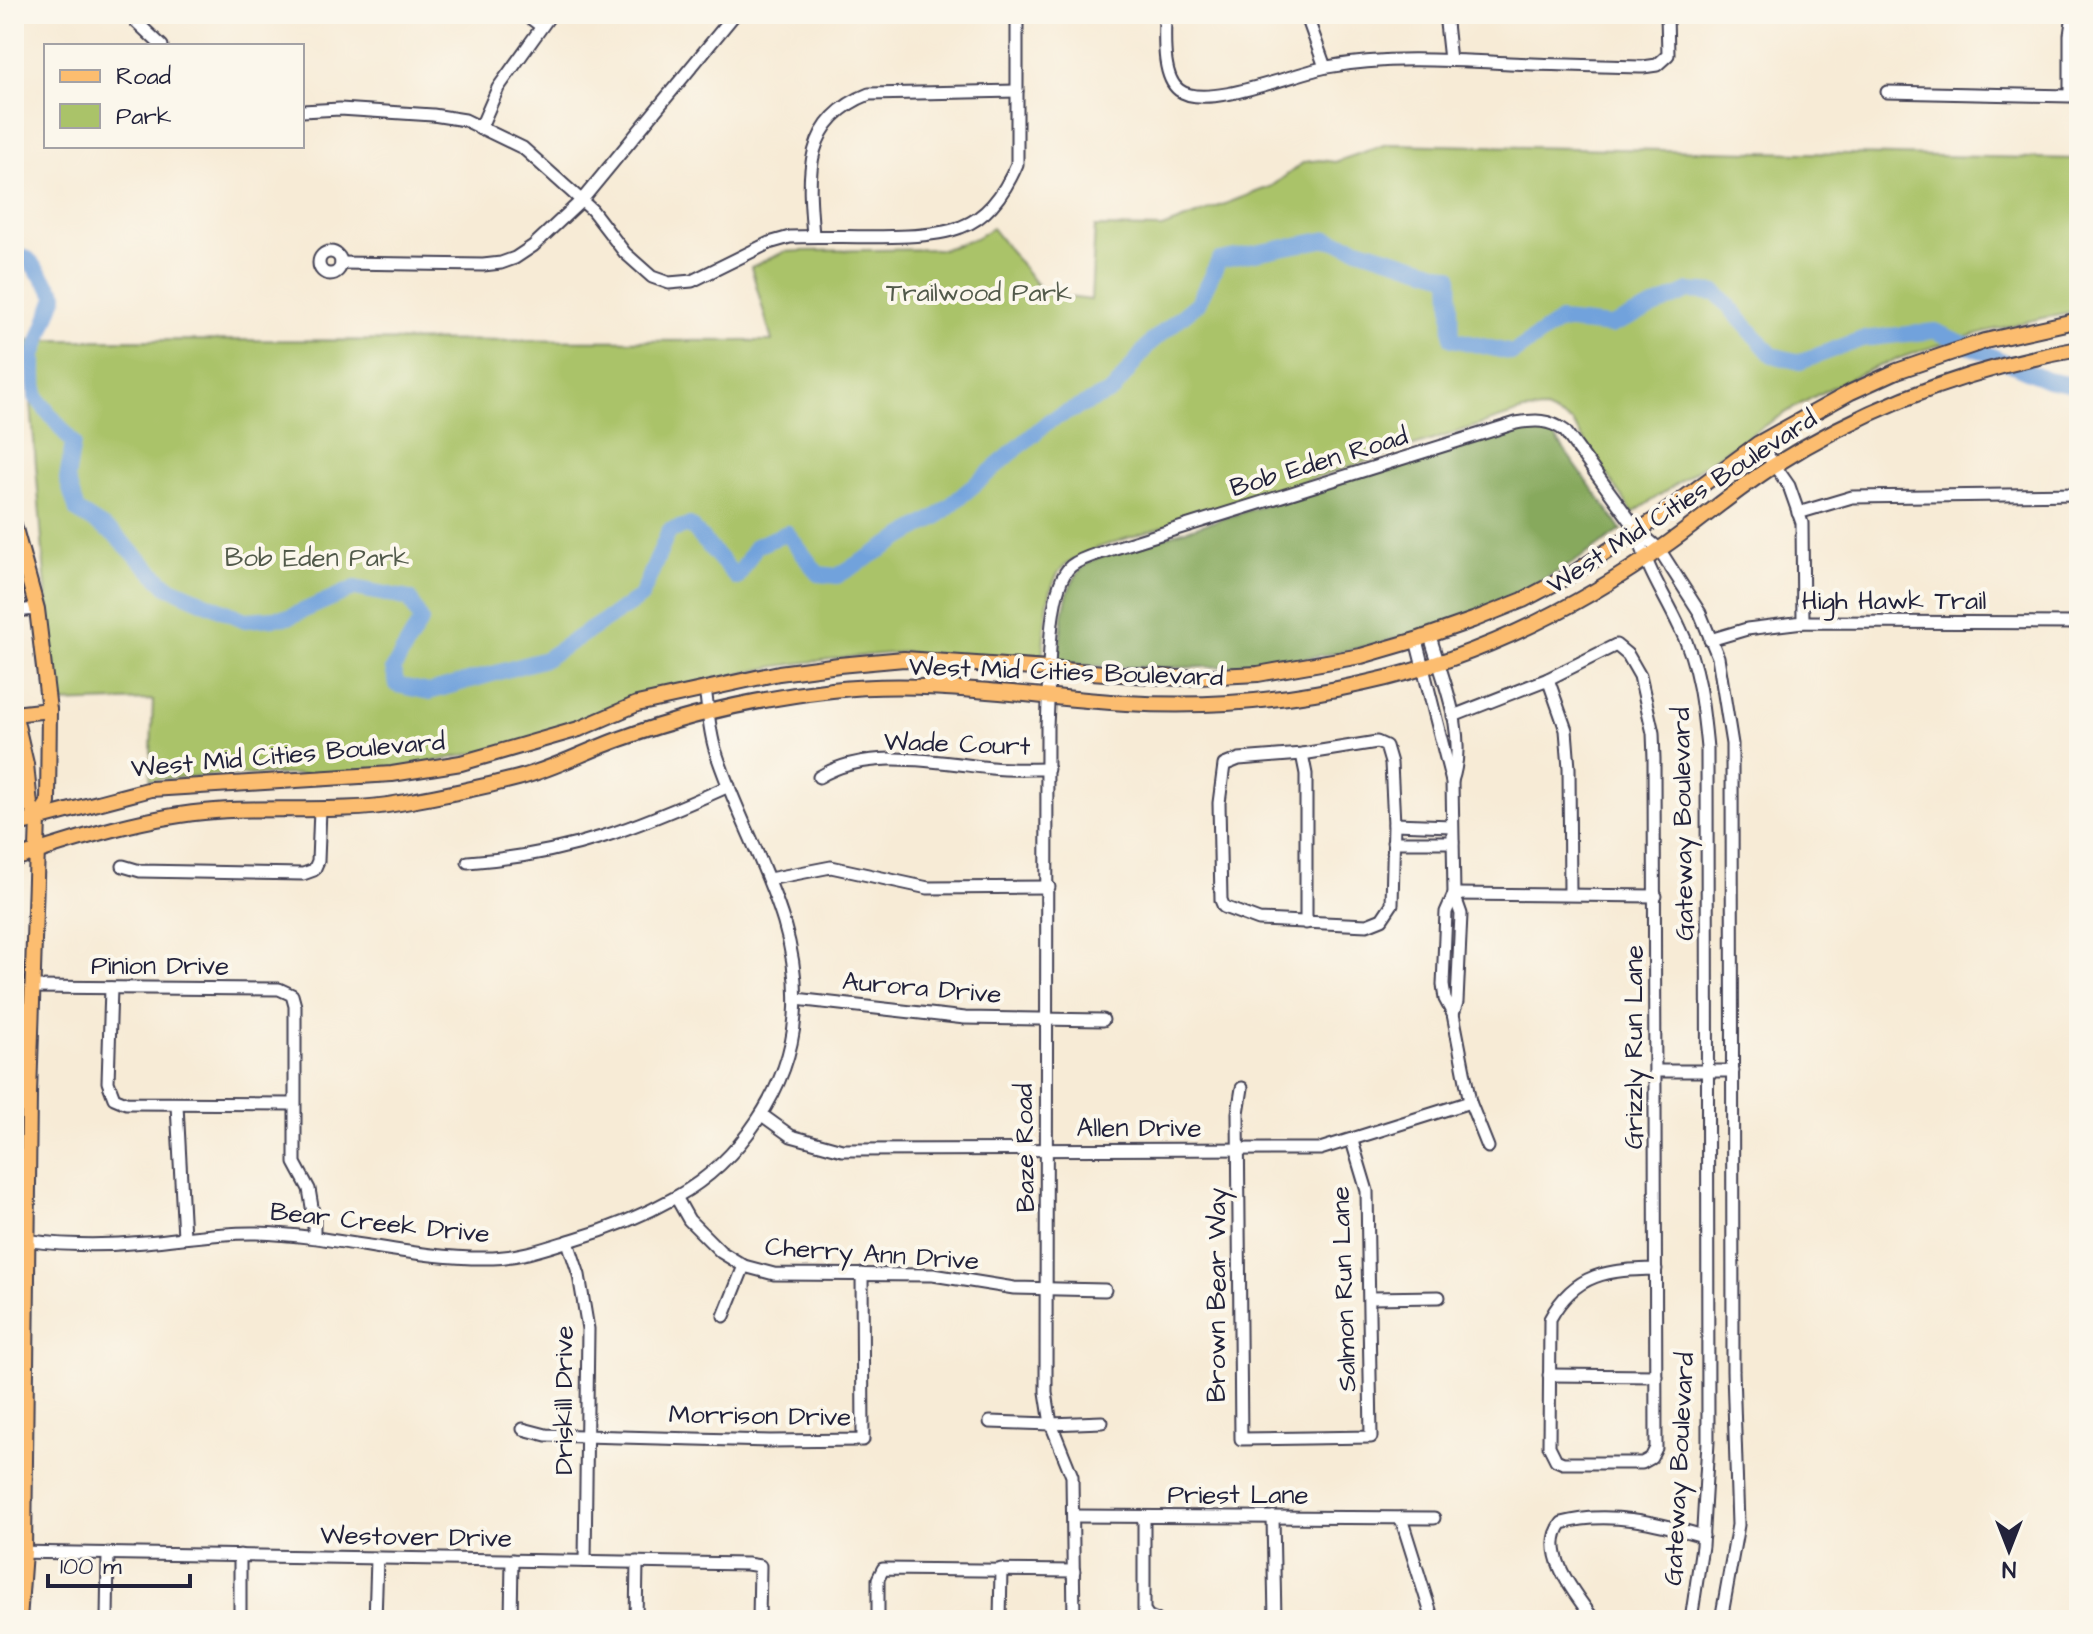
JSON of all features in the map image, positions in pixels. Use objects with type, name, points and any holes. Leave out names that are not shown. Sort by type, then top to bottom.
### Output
[{"type":"main road","name":"West Mid Cities Boulevard","points":[[14,825],[154,788],[392,774],[461,763],[579,729],[637,704],[779,673],[904,659],[1155,678],[1258,674],[1361,656],[1423,638],[1523,600],[1574,573],[1638,531],[1759,443],[1851,392],[1897,371],[1985,341],[2079,320]]},
{"type":"main road","name":"West Mid Cities Boulevard","points":[[14,859],[146,820],[214,811],[394,804],[523,777],[621,739],[709,712],[834,690],[937,688],[1161,704],[1261,701],[1367,683],[1431,665],[1509,637],[1533,625],[1644,560],[1774,465],[1885,406],[1927,389],[2028,358],[2079,349]]},
{"type":"main road","points":[[14,525],[37,609],[49,710],[48,803],[38,818],[36,852],[19,1241],[19,1620]]},
{"type":"main road","points":[[38,818],[30,805],[26,764],[14,714],[49,710]]},
{"type":"street","points":[[128,14],[160,44]]},
{"type":"street","points":[[525,14],[541,26]]},
{"type":"street","points":[[480,129],[498,88],[551,14]]},
{"type":"street","points":[[341,263],[501,263],[533,246],[582,200],[735,14]]},
{"type":"street","points":[[304,111],[340,109],[465,120],[523,148],[582,200],[625,253],[652,277],[669,283],[692,281],[769,243],[790,237],[929,233],[961,228],[978,218],[1008,186],[1017,164],[1017,14]]},
{"type":"street","points":[[1165,14],[1165,53],[1171,80],[1179,90],[1192,96],[1260,87],[1325,67],[1370,62],[1450,60],[1657,65],[1668,55],[1667,14]]},
{"type":"street","points":[[1306,14],[1325,67]]},
{"type":"street","points":[[1445,14],[1450,60]]},
{"type":"street","points":[[1887,92],[2070,96],[2073,14]]},
{"type":"street","points":[[813,235],[809,185],[816,141],[838,111],[851,101],[869,94],[1017,91]]},
{"type":"street","name":"Bob Eden Road","points":[[1050,670],[1056,596],[1064,575],[1073,565],[1152,536],[1516,423],[1543,421],[1565,431],[1638,531]]},
{"type":"street","points":[[1759,443],[1789,486],[1802,523],[1803,622]]},
{"type":"street","points":[[1798,513],[1852,497],[2079,494]]},
{"type":"street","name":"Gateway Boulevard","points":[[1638,531],[1659,549],[1700,613],[1718,657],[1732,744],[1733,1371],[1738,1525],[1721,1620]]},
{"type":"street","name":"Gateway Boulevard","points":[[1638,531],[1644,560],[1682,630],[1701,687],[1707,748],[1708,1442],[1703,1536],[1691,1620]]},
{"type":"street","points":[[14,611],[37,609]]},
{"type":"street","name":"High Hawk Trail","points":[[1710,640],[1747,629],[1803,622],[2079,623]]},
{"type":"street","points":[[1423,638],[1431,665],[1452,782],[1454,894],[1461,914],[1451,997],[1453,1014],[1470,1102],[1488,1147]]},
{"type":"street","name":"Grizzly Run Lane","points":[[1548,679],[1616,645],[1628,655],[1640,676],[1653,733],[1656,1448],[1651,1458],[1636,1463],[1563,1463],[1556,1460],[1549,1446],[1549,1375]]},
{"type":"street","points":[[1431,665],[1453,716],[1459,761],[1452,782]]},
{"type":"street","name":"Baze Road","points":[[1050,670],[1045,1019],[1046,1392],[1051,1424],[1072,1476],[1074,1620]]},
{"type":"street","points":[[1453,716],[1548,679],[1566,730],[1570,894]]},
{"type":"street","name":"Bear Creek Drive","points":[[19,1241],[143,1243],[184,1237],[258,1233],[489,1258],[520,1256],[606,1229],[676,1197],[720,1163],[762,1115],[789,1052],[796,974],[791,941],[769,879],[714,747],[705,688]]},
{"type":"street","points":[[1377,742],[1386,746],[1391,763],[1394,824],[1392,904],[1382,919],[1367,925],[1259,920],[1224,907],[1221,900],[1219,803],[1224,765],[1239,759],[1302,754],[1377,742]]},
{"type":"street","points":[[1302,754],[1306,774],[1306,923]]},
{"type":"street","name":"Wade Court","points":[[819,777],[850,764],[905,759],[995,768],[1048,769]]},
{"type":"street","points":[[468,862],[552,852],[610,836],[729,786]]},
{"type":"street","points":[[123,866],[140,871],[303,874],[314,870],[318,861],[320,809]]},
{"type":"street","points":[[1394,824],[1452,826]]},
{"type":"street","points":[[1393,842],[1453,842]]},
{"type":"street","points":[[769,879],[831,867],[928,888],[1049,887]]},
{"type":"street","points":[[1454,894],[1656,896]]},
{"type":"street","name":"Pinion Drive","points":[[31,987],[279,989],[288,992],[295,1006],[294,1104]]},
{"type":"street","points":[[111,988],[108,1082],[114,1098],[126,1103],[177,1105],[294,1104],[295,1163],[309,1189],[314,1237]]},
{"type":"street","name":"Aurora Drive","points":[[796,999],[965,1018],[1103,1020]]},
{"type":"street","points":[[1656,1071],[1733,1071]]},
{"type":"street","name":"Brown Bear Way","points":[[1242,1088],[1238,1113],[1241,1439],[1371,1437]]},
{"type":"street","name":"Allen Drive","points":[[762,1115],[791,1136],[842,1150],[1239,1151],[1320,1149],[1470,1102]]},
{"type":"street","points":[[177,1105],[184,1237]]},
{"type":"street","name":"Salmon Run Lane","points":[[1352,1141],[1367,1191],[1371,1437]]},
{"type":"street","name":"Cherry Ann Drive","points":[[676,1197],[689,1220],[721,1252],[744,1266],[774,1274],[933,1275],[1014,1288],[1105,1290]]},
{"type":"street","name":"Driskill Drive","points":[[568,1242],[579,1275],[588,1329],[585,1561]]},
{"type":"street","points":[[724,1316],[744,1266]]},
{"type":"street","points":[[1656,1269],[1612,1270],[1597,1274],[1556,1307],[1550,1319],[1549,1375],[1656,1376]]},
{"type":"street","name":"Morrison Drive","points":[[586,1436],[863,1440],[862,1274]]},
{"type":"street","points":[[1370,1298],[1439,1297]]},
{"type":"street","points":[[990,1422],[1102,1422]]},
{"type":"street","points":[[523,1429],[546,1435],[586,1436]]},
{"type":"street","name":"Priest Lane","points":[[1074,1516],[1434,1518]]},
{"type":"street","points":[[1144,1517],[1144,1610],[1155,1619]]},
{"type":"street","points":[[1273,1517],[1275,1620]]},
{"type":"street","points":[[1401,1518],[1433,1620]]},
{"type":"street","points":[[1594,1620],[1567,1581],[1558,1559],[1555,1536],[1562,1523],[1628,1519],[1671,1526],[1703,1536]]},
{"type":"street","name":"Westover Drive","points":[[19,1552],[760,1566],[759,1620]]},
{"type":"street","points":[[107,1620],[108,1553]]},
{"type":"street","points":[[240,1555],[240,1620]]},
{"type":"street","points":[[375,1620],[377,1559]]},
{"type":"street","points":[[511,1620],[512,1560]]},
{"type":"street","points":[[636,1620],[637,1562]]},
{"type":"street","points":[[878,1620],[878,1579],[883,1569],[1074,1571]]},
{"type":"street","points":[[1000,1620],[1001,1569]]},
{"type":"green space","name":"Bob Eden Park","points":[[1387,144],[2079,159],[2079,310],[1949,342],[1899,358],[1843,382],[1750,434],[1633,513],[1572,422],[1546,410],[1523,411],[1100,547],[1066,564],[1053,583],[1042,661],[903,652],[778,666],[705,681],[630,703],[516,745],[391,770],[324,774],[215,775],[150,780],[153,700],[55,703],[26,340],[772,341],[751,267],[784,252],[944,249],[974,239],[992,228],[1044,294],[1091,300],[1095,227],[1162,228],[1272,186],[1304,162],[1335,162]]},
{"type":"green space","points":[[1525,426],[1545,430],[1555,437],[1622,530],[1561,570],[1501,600],[1381,643],[1320,656],[1259,664],[1196,667],[1065,664],[1058,659],[1070,588],[1085,566],[1097,558]]},
{"type":"waterway","points":[[14,254],[28,259],[56,295],[34,355],[36,397],[73,443],[67,479],[77,511],[115,535],[167,586],[245,620],[289,617],[355,588],[410,599],[421,621],[393,669],[397,685],[429,692],[545,659],[641,597],[669,531],[690,525],[737,578],[756,546],[787,533],[818,574],[837,576],[938,516],[1049,421],[1113,391],[1149,344],[1198,303],[1219,260],[1328,239],[1450,276],[1452,339],[1513,353],[1560,321],[1611,326],[1689,291],[1717,293],[1772,355],[1800,362],[1862,339],[1935,331],[2047,380],[2079,386]]},
{"type":"park label","name":"Trailwood Park","points":[[979,293]]}]
